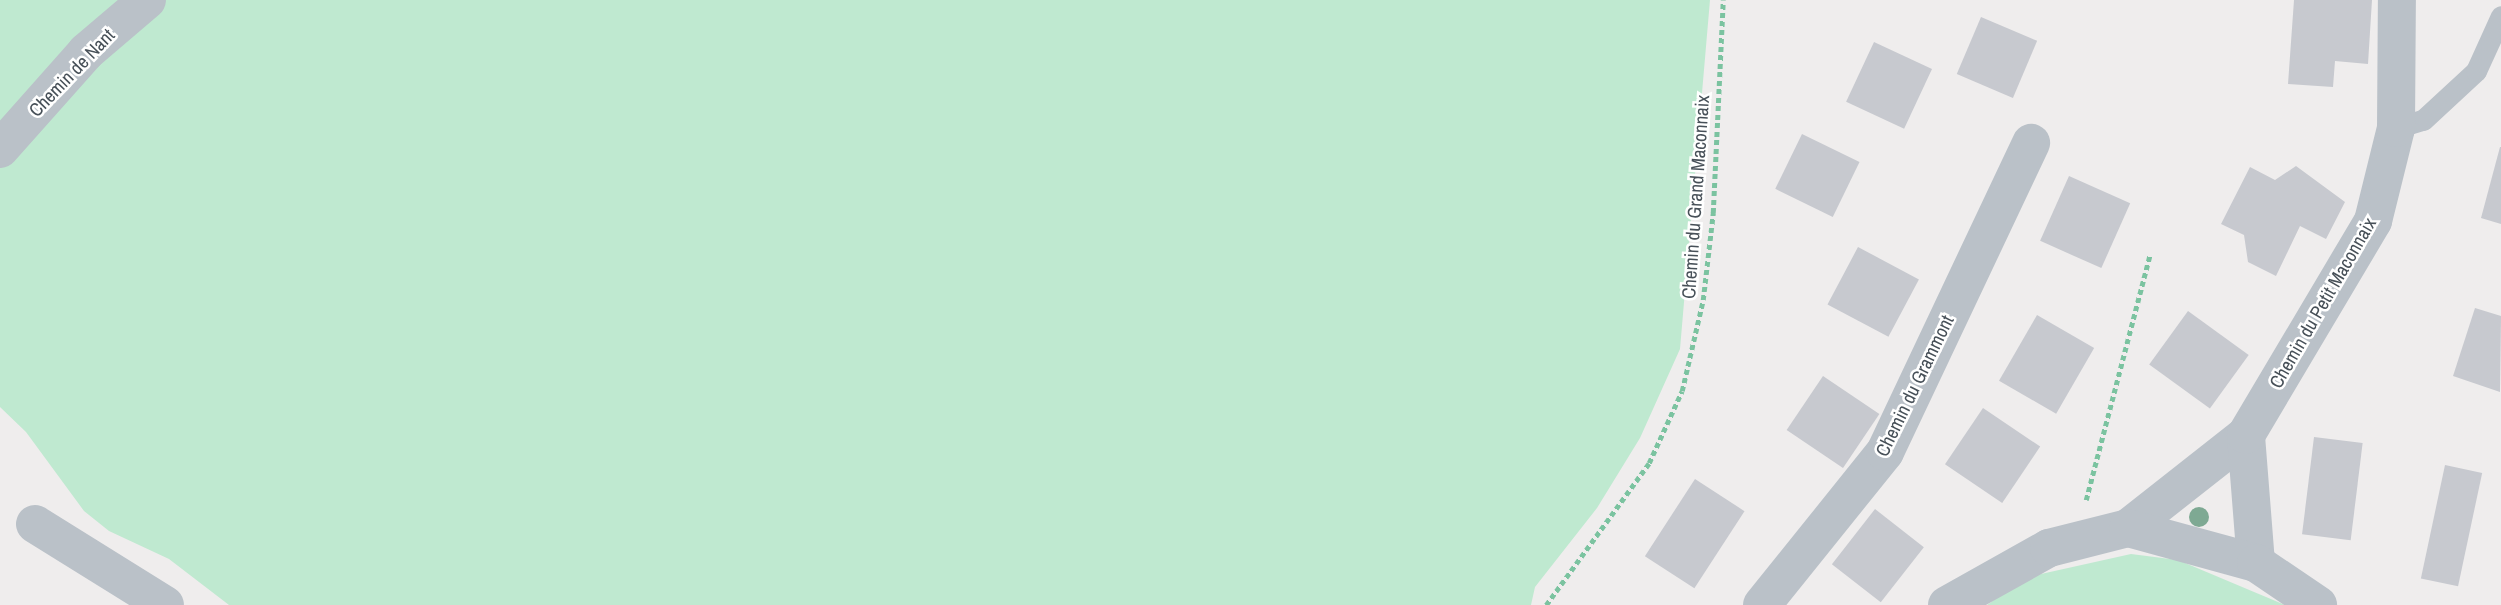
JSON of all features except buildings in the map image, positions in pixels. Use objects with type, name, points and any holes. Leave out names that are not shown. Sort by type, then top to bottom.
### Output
[{"type":"street","name":"Chemin de Nant","points":[[0,149],[86,52],[147,0]]},
{"type":"street","name":"Chemin du Petit Maconnaix","points":[[2128,528],[2246,435],[2373,221],[2396,128],[2397,0]]},
{"type":"street","name":"Chemin du Grammont","points":[[1762,605],[1885,452],[2031,143]]},
{"type":"street","points":[[2246,435],[2256,563]]},
{"type":"street","points":[[35,524],[165,605]]},
{"type":"street","points":[[1947,605],[2000,572],[2075,542],[2128,528],[2256,563],[2318,605]]},
{"type":"lane","points":[[2396,128],[2423,120],[2476,71],[2501,16]]},
{"type":"path","name":"Chemin du Grand Maconnaix","points":[[1546,605],[1649,463],[1682,391],[1703,300],[1711,225],[1723,0]]},
{"type":"path","points":[[2075,542],[2151,254]]},
{"type":"green space","points":[[0,0],[1710,0],[1680,349],[1640,438],[1597,508],[1535,587],[1531,605],[229,605],[169,559],[109,531],[84,511],[26,432],[0,407]]},
{"type":"green space","points":[[2131,554],[2178,560],[2285,605],[1987,605],[2027,577]]}]
